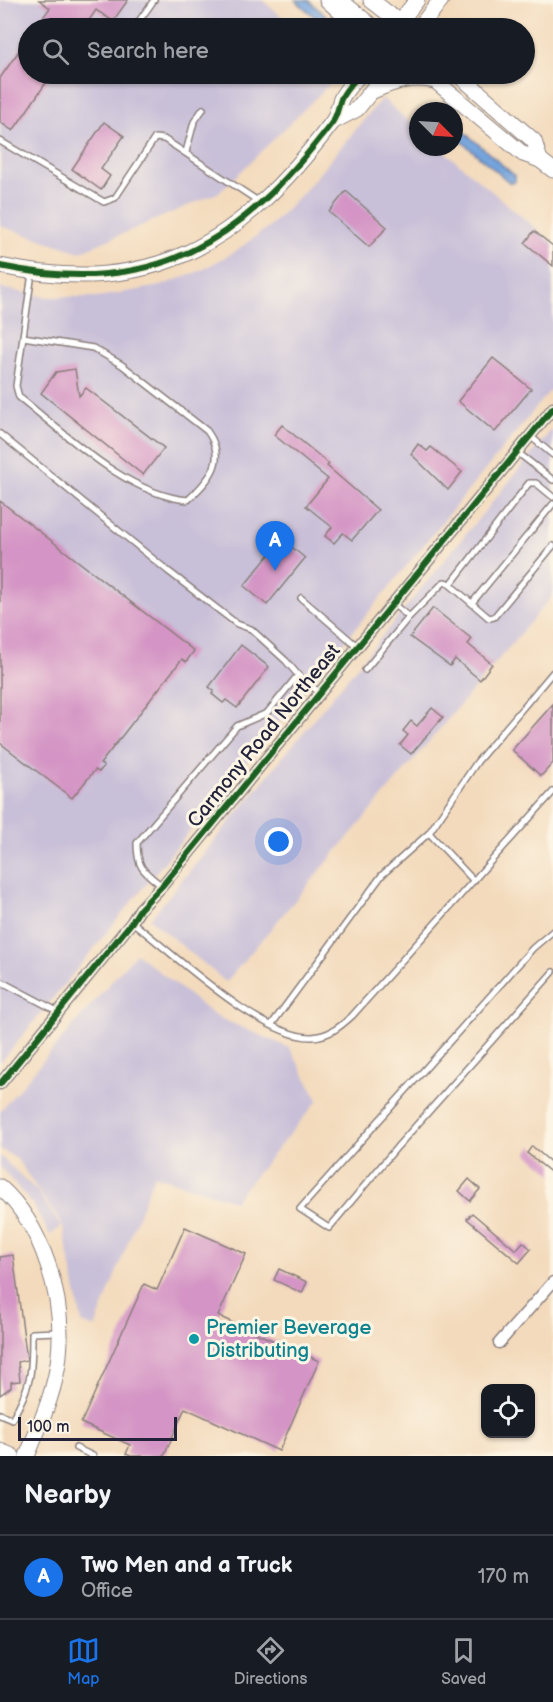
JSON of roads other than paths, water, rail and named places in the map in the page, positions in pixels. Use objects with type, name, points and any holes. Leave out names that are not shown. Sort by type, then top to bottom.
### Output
[{"type":"street","points":[[327,0],[347,18]]},
{"type":"street","points":[[340,0],[362,18]]},
{"type":"street","points":[[371,0],[391,18]]},
{"type":"street","points":[[405,18],[417,0]]},
{"type":"street","points":[[427,18],[441,0]]},
{"type":"street","points":[[0,266],[67,277],[110,275],[149,267],[193,251],[232,229],[297,168],[334,121],[342,96],[352,84]]},
{"type":"street","points":[[334,121],[357,109],[377,84]]},
{"type":"street","points":[[370,92],[390,84]]},
{"type":"street","points":[[440,84],[523,154],[540,160],[553,170]]},
{"type":"street","points":[[469,84],[534,141],[540,160]]},
{"type":"street","name":"Carmony Road Northeast","points":[[0,1084],[132,922],[140,909],[162,886],[553,408]]},
{"type":"street","points":[[0,1187],[22,1213],[38,1243],[58,1304],[60,1356],[45,1412],[27,1456]]},
{"type":"street","points":[[499,1343],[553,1282]]},
{"type":"street","points":[[0,1450],[12,1456]]},
{"type":"lane","points":[[141,18],[154,0]]},
{"type":"lane","points":[[186,152],[194,122],[203,109]]},
{"type":"lane","points":[[0,141],[104,202],[115,198],[155,138],[173,143],[261,204]]},
{"type":"lane","points":[[24,337],[93,348],[122,365],[207,431],[216,443],[217,463],[203,486],[188,500],[171,499],[129,482],[19,397],[16,386],[32,273]]},
{"type":"lane","points":[[0,434],[168,571],[237,624],[251,629],[320,693]]},
{"type":"lane","points":[[530,436],[553,455]]},
{"type":"lane","points":[[517,452],[553,480]]},
{"type":"lane","points":[[451,584],[529,483],[536,483],[553,497]]},
{"type":"lane","points":[[472,603],[553,504]]},
{"type":"lane","points":[[365,670],[409,617],[444,582],[451,584],[489,618],[494,617],[553,546]]},
{"type":"lane","points":[[301,598],[358,646]]},
{"type":"lane","points":[[393,604],[409,617]]},
{"type":"lane","points":[[272,1024],[382,875],[429,833],[477,762],[553,672]]},
{"type":"lane","points":[[162,886],[144,872],[137,859],[137,843],[230,733],[237,726],[267,713],[298,675]]},
{"type":"lane","points":[[132,922],[225,996],[288,1033],[313,1037],[340,1028],[553,792]]},
{"type":"lane","points":[[429,833],[474,881]]},
{"type":"lane","points":[[553,932],[533,948],[300,1209],[329,1228],[397,1147],[553,972]]},
{"type":"lane","points":[[0,981],[59,1012]]},
{"type":"lane","points":[[0,1414],[12,1419],[27,1394],[32,1379],[32,1333],[59,1332]]},
{"type":"lane","points":[[76,1448],[93,1456]]},
{"type":"water","points":[[295,0],[308,0],[328,18],[316,18]]},
{"type":"water","points":[[463,131],[515,176],[515,182],[510,183],[463,143]]},
{"type":"place","name":"Two Men and a Truck","points":[[275,571]]},
{"type":"place","name":"Premier Beverage Distributing","points":[[194,1339]]}]
